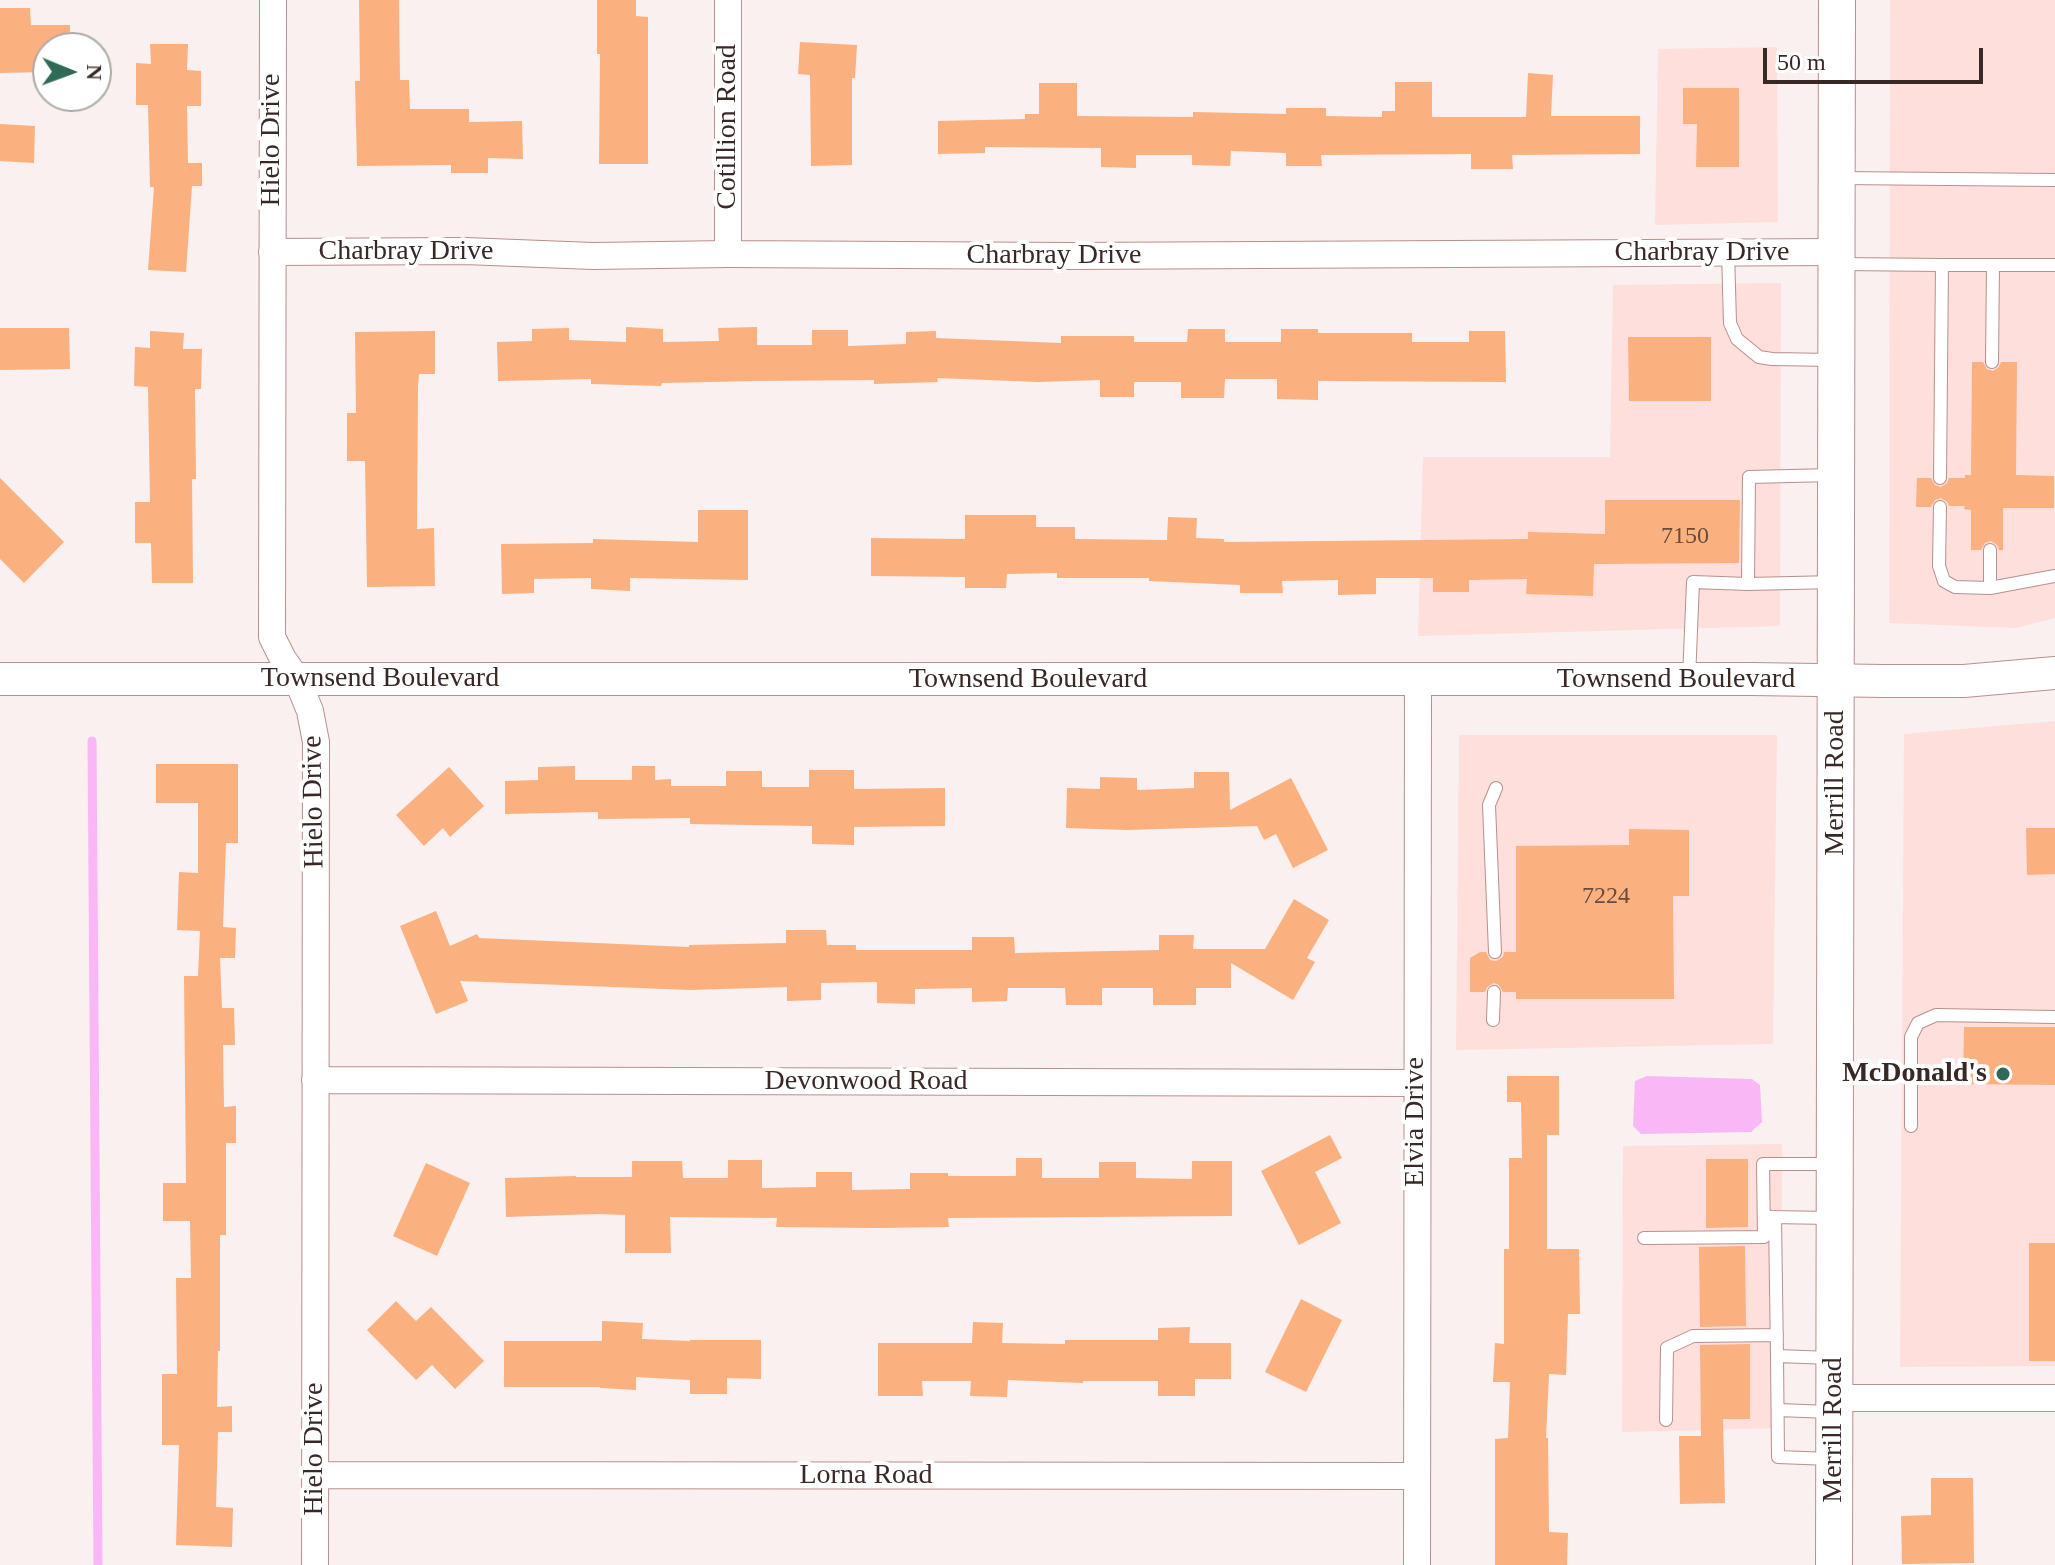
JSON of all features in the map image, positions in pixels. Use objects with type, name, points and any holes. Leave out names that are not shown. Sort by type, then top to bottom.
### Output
[{"type":"main road","name":"Merrill Road","points":[[1834,1565],[1837,0]]},
{"type":"street","name":"Hielo Drive","points":[[273,0],[272,637],[297,679],[310,711],[316,742],[315,1565]]},
{"type":"street","name":"Cotillion Road","points":[[728,0],[728,254]]},
{"type":"street","name":"Charbray Drive","points":[[272,252],[465,251],[593,256],[1728,252],[1836,258]]},
{"type":"street","name":"Townsend Boulevard","points":[[0,679],[1964,681],[2055,673]]},
{"type":"street","name":"Elvia Drive","points":[[1417,1565],[1418,679]]},
{"type":"street","name":"Devonwood Road","points":[[315,1080],[1416,1083]]},
{"type":"street","points":[[1834,1405],[2055,1398]]},
{"type":"street","name":"Lorna Road","points":[[315,1475],[1416,1476]]},
{"type":"lane","points":[[1837,178],[2055,180]]},
{"type":"lane","points":[[1728,252],[1730,323],[1737,339],[1759,357],[1836,360]]},
{"type":"lane","points":[[1836,258],[1942,265],[2055,265]]},
{"type":"lane","points":[[1940,478],[1942,265]]},
{"type":"lane","points":[[1992,362],[1993,265]]},
{"type":"lane","points":[[1748,584],[1749,477],[1836,475]]},
{"type":"lane","points":[[1940,507],[1939,566],[1944,581],[1955,587],[1990,588],[2055,576]]},
{"type":"lane","points":[[1990,550],[1990,588]]},
{"type":"lane","points":[[1689,679],[1693,582],[1836,582]]},
{"type":"lane","points":[[1495,952],[1489,805],[1496,788]]},
{"type":"lane","points":[[1493,1020],[1494,992]]},
{"type":"lane","points":[[1911,1126],[1911,1037],[1918,1023],[1936,1015],[2055,1017]]},
{"type":"lane","points":[[1834,1164],[1763,1164],[1777,1335],[1778,1457],[1834,1459]]},
{"type":"lane","points":[[1769,1217],[1835,1218]]},
{"type":"lane","points":[[1644,1238],[1764,1237],[1769,1217]]},
{"type":"lane","points":[[1666,1420],[1667,1348],[1693,1336],[1777,1335]]},
{"type":"lane","points":[[1777,1356],[1834,1358]]},
{"type":"lane","points":[[1778,1410],[1834,1405]]},
{"type":"shaded area","points":[[1890,0],[2055,0],[2055,618],[2016,628],[1889,623]]},
{"type":"shaded area","points":[[1777,47],[1778,222],[1655,225],[1658,49]]},
{"type":"shaded area","points":[[1781,283],[1780,626],[1418,636],[1423,457],[1610,457],[1613,285]]},
{"type":"shaded area","points":[[2055,721],[2055,1366],[1900,1367],[1904,734]]},
{"type":"shaded area","points":[[1459,735],[1777,735],[1773,1044],[1456,1050]]},
{"type":"shaded area","points":[[1647,1076],[1752,1079],[1760,1085],[1762,1122],[1751,1132],[1641,1134],[1633,1126],[1635,1081]]},
{"type":"shaded area","points":[[1782,1144],[1781,1428],[1622,1432],[1623,1146]]},
{"type":"building","points":[[359,0],[399,0],[400,80],[409,80],[410,109],[469,109],[469,122],[522,121],[523,159],[488,158],[488,173],[451,173],[451,165],[357,166],[355,81],[360,81]]},
{"type":"building","points":[[597,0],[636,0],[636,16],[648,17],[648,164],[599,164]]},
{"type":"building","points":[[0,8],[30,8],[31,25],[70,25],[70,32],[32,32],[32,72],[0,73]]},
{"type":"building","points":[[800,42],[857,45],[855,78],[852,78],[852,165],[811,166],[810,75],[798,74]]},
{"type":"building","points":[[150,44],[188,44],[187,70],[201,71],[201,106],[187,106],[188,163],[202,163],[202,186],[192,186],[186,272],[148,270],[154,187],[150,187],[148,105],[136,105],[136,63],[151,64]]},
{"type":"building","points":[[1528,73],[1553,75],[1551,116],[1640,116],[1640,154],[1512,155],[1513,169],[1471,169],[1471,154],[1321,155],[1322,166],[1286,166],[1286,153],[1231,151],[1230,166],[1192,165],[1192,155],[1136,155],[1136,168],[1101,167],[1101,148],[985,147],[985,153],[938,154],[938,121],[1025,119],[1025,114],[1039,114],[1039,83],[1077,83],[1077,116],[1193,117],[1193,112],[1286,114],[1286,108],[1326,108],[1326,116],[1382,117],[1382,111],[1395,111],[1395,82],[1432,82],[1432,117],[1526,117]]},
{"type":"building","points":[[1683,88],[1739,88],[1739,167],[1696,167],[1697,124],[1683,124]]},
{"type":"building","points":[[0,124],[35,126],[34,163],[0,161]]},
{"type":"building","points":[[626,327],[663,329],[663,342],[719,341],[718,328],[757,327],[757,345],[812,345],[812,330],[848,330],[848,346],[906,344],[906,332],[936,331],[936,338],[1061,343],[1061,336],[1134,336],[1134,342],[1187,342],[1188,329],[1225,329],[1225,342],[1281,342],[1281,329],[1318,329],[1318,333],[1412,333],[1412,342],[1469,342],[1469,331],[1505,331],[1506,382],[1318,381],[1318,400],[1277,399],[1277,379],[1225,379],[1224,398],[1181,398],[1181,382],[1134,382],[1134,397],[1100,397],[1100,380],[1038,382],[937,378],[938,382],[874,384],[874,380],[757,381],[662,383],[661,386],[591,384],[591,379],[498,381],[497,342],[532,341],[532,329],[569,328],[569,340],[626,342]]},
{"type":"building","points":[[0,328],[69,328],[70,369],[0,370]]},
{"type":"building","points":[[150,331],[184,333],[183,349],[202,349],[201,389],[195,389],[193,583],[152,583],[151,543],[135,543],[135,502],[150,502],[148,387],[134,386],[135,347],[150,348]]},
{"type":"building","points":[[435,331],[435,374],[419,374],[417,529],[434,528],[435,586],[367,587],[365,461],[347,461],[347,413],[356,413],[355,332]]},
{"type":"building","points":[[1628,337],[1711,337],[1711,401],[1629,401]]},
{"type":"building","points":[[1972,362],[1983,362],[1987,369],[1993,371],[2001,362],[2017,362],[2016,475],[2054,476],[2054,508],[2003,508],[2003,550],[1991,541],[1985,543],[1981,550],[1971,550],[1971,510],[1964,509],[1965,506],[1949,506],[1941,498],[1935,500],[1931,507],[1916,507],[1917,478],[1931,478],[1935,485],[1941,487],[1949,478],[1971,475]]},
{"type":"building","points":[[0,478],[64,542],[24,583],[0,559]]},
{"type":"building","points":[[1605,500],[1740,500],[1739,563],[1594,564],[1593,596],[1526,594],[1527,579],[1469,580],[1469,592],[1433,592],[1433,578],[1376,578],[1376,594],[1338,595],[1338,580],[1282,581],[1283,593],[1240,593],[1240,585],[1149,581],[1149,578],[1057,578],[1057,573],[1007,574],[1006,588],[965,588],[965,577],[871,576],[871,538],[965,539],[965,515],[1036,515],[1036,527],[1075,527],[1075,539],[1167,540],[1168,517],[1197,518],[1196,538],[1224,539],[1224,542],[1528,539],[1528,532],[1605,534]]},
{"type":"building","points":[[698,510],[748,510],[748,580],[630,578],[630,591],[591,589],[591,578],[534,579],[534,593],[502,594],[501,544],[593,543],[593,539],[698,542]]},
{"type":"building","points":[[156,764],[238,764],[238,843],[226,843],[223,927],[236,928],[235,958],[220,958],[222,1008],[234,1008],[235,1045],[223,1045],[224,1107],[236,1106],[236,1143],[226,1143],[226,1235],[220,1235],[217,1407],[232,1406],[232,1432],[218,1432],[216,1507],[233,1508],[232,1547],[176,1545],[179,1445],[162,1445],[162,1374],[177,1374],[176,1278],[191,1278],[190,1221],[163,1221],[163,1183],[186,1183],[184,976],[198,976],[200,931],[177,930],[179,872],[198,873],[198,803],[156,803]]},
{"type":"building","points":[[575,766],[575,780],[632,780],[632,766],[655,766],[655,780],[671,779],[671,786],[726,786],[726,771],[762,771],[762,787],[809,787],[809,770],[854,770],[854,789],[945,788],[945,826],[854,827],[854,845],[812,844],[812,826],[690,824],[690,818],[598,819],[598,812],[505,814],[505,781],[538,780],[538,767]]},
{"type":"building","points":[[449,767],[484,806],[450,837],[443,828],[424,846],[396,815]]},
{"type":"building","points":[[1194,772],[1229,772],[1230,810],[1291,778],[1328,850],[1293,868],[1276,834],[1264,840],[1257,826],[1127,830],[1066,828],[1067,788],[1100,789],[1100,777],[1137,778],[1137,790],[1194,788]]},
{"type":"building","points":[[2026,828],[2055,828],[2055,874],[2027,875]]},
{"type":"building","points":[[1629,829],[1689,830],[1689,896],[1673,896],[1674,999],[1516,999],[1516,992],[1503,992],[1494,983],[1485,992],[1470,992],[1470,958],[1486,952],[1490,960],[1496,961],[1503,957],[1504,952],[1516,952],[1516,846],[1629,845]]},
{"type":"building","points":[[1294,899],[1329,920],[1307,958],[1315,962],[1293,1000],[1231,963],[1231,988],[1196,988],[1196,1005],[1153,1005],[1153,988],[1102,988],[1102,1005],[1066,1005],[1065,988],[1008,988],[1007,1001],[972,1002],[972,988],[915,989],[915,1004],[877,1003],[877,982],[821,983],[821,1000],[787,1001],[787,987],[690,990],[460,981],[468,1001],[436,1014],[400,926],[436,911],[450,946],[477,934],[479,938],[689,947],[786,943],[786,930],[826,930],[827,945],[856,945],[856,950],[972,950],[972,937],[1014,937],[1015,953],[1159,950],[1159,935],[1194,935],[1193,949],[1265,949]]},
{"type":"building","points":[[1964,1027],[2055,1027],[2055,1085],[1963,1084]]},
{"type":"building","points":[[1507,1076],[1559,1076],[1559,1135],[1547,1135],[1547,1249],[1579,1249],[1580,1314],[1568,1314],[1566,1375],[1549,1374],[1546,1438],[1549,1532],[1568,1533],[1567,1565],[1495,1565],[1495,1439],[1508,1438],[1510,1382],[1493,1382],[1495,1343],[1504,1344],[1504,1249],[1509,1249],[1509,1158],[1522,1158],[1521,1102],[1507,1102]]},
{"type":"building","points":[[1330,1135],[1342,1158],[1315,1172],[1341,1223],[1299,1245],[1261,1171]]},
{"type":"building","points":[[1016,1158],[1042,1158],[1042,1178],[1099,1178],[1099,1162],[1136,1162],[1136,1178],[1192,1179],[1192,1161],[1232,1161],[1232,1216],[948,1218],[949,1227],[876,1228],[776,1227],[777,1218],[670,1217],[671,1253],[625,1253],[625,1215],[506,1217],[505,1178],[632,1177],[632,1161],[682,1161],[683,1178],[728,1178],[728,1160],[762,1160],[762,1188],[816,1187],[816,1172],[852,1172],[852,1190],[910,1189],[910,1173],[1016,1176]]},
{"type":"building","points":[[1706,1159],[1748,1159],[1748,1227],[1706,1228]]},
{"type":"building","points":[[426,1163],[470,1183],[437,1256],[393,1236]]},
{"type":"building","points":[[2029,1243],[2055,1243],[2055,1361],[2029,1361]]},
{"type":"building","points":[[1745,1246],[1746,1326],[1700,1327],[1699,1247]]},
{"type":"building","points":[[1301,1299],[1342,1320],[1306,1392],[1265,1372]]},
{"type":"building","points":[[396,1301],[416,1321],[431,1307],[484,1361],[455,1389],[432,1365],[416,1380],[367,1330]]},
{"type":"building","points":[[602,1321],[643,1323],[642,1339],[761,1340],[761,1379],[727,1378],[727,1394],[690,1394],[690,1380],[636,1377],[636,1390],[504,1387],[504,1341],[602,1341]]},
{"type":"building","points":[[973,1322],[1003,1323],[1002,1343],[1158,1340],[1158,1328],[1190,1327],[1189,1343],[1231,1343],[1231,1379],[1195,1379],[1195,1396],[1158,1396],[1158,1381],[1083,1383],[1008,1380],[1007,1397],[970,1396],[971,1381],[922,1381],[923,1396],[878,1396],[878,1343],[972,1343]]},
{"type":"building","points":[[1750,1344],[1750,1419],[1723,1419],[1725,1503],[1680,1504],[1679,1436],[1701,1436],[1700,1345]]},
{"type":"building","points":[[1931,1478],[1973,1478],[1974,1563],[1902,1564],[1901,1516],[1931,1515]]},
{"type":"waterway","points":[[92,741],[98,1565]]},
{"type":"place","name":"McDonald's","points":[[2003,1074]]}]
